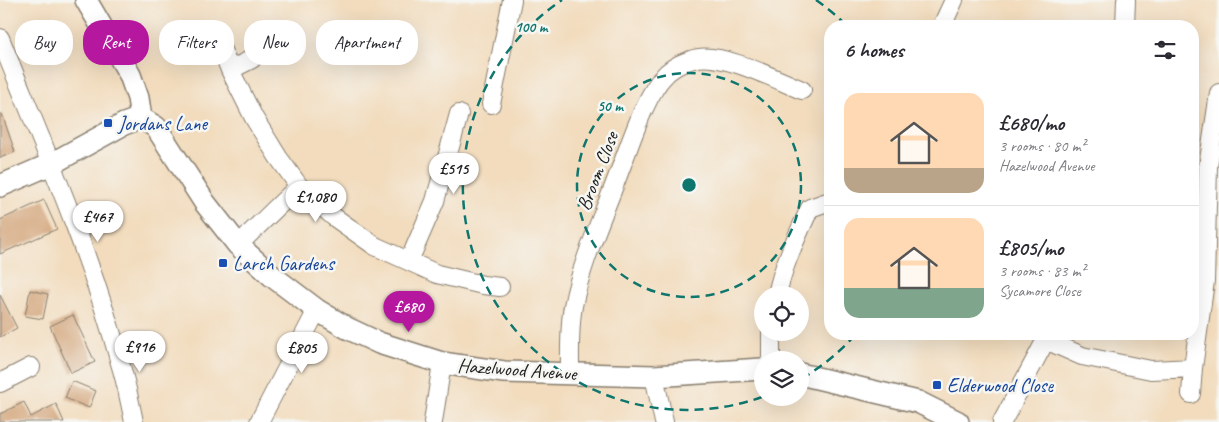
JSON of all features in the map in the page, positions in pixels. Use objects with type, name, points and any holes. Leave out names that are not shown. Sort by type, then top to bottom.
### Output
[{"type":"street","points":[[0,186],[51,164],[124,124],[142,118],[138,98],[130,75],[86,0]]},
{"type":"street","points":[[491,104],[512,0]]},
{"type":"street","points":[[945,20],[954,0]]},
{"type":"street","points":[[1125,20],[1126,0]]},
{"type":"street","points":[[0,38],[86,256],[120,362],[134,422]]},
{"type":"street","name":"Broom Close","points":[[570,374],[573,306],[582,275],[652,92],[664,75],[674,67],[698,58],[715,59],[731,62],[802,90]]},
{"type":"street","points":[[230,70],[244,63]]},
{"type":"street","points":[[228,65],[254,118],[299,186],[334,217],[375,246],[437,274],[500,288]]},
{"type":"street","points":[[1199,321],[1205,281],[1208,167],[1219,93]]},
{"type":"street","points":[[409,261],[433,208],[459,114]]},
{"type":"street","name":"Hazelwood Avenue","points":[[142,118],[156,127],[205,203],[238,244],[272,276],[317,310],[347,328],[379,342],[442,364],[504,372],[654,376],[754,370]]},
{"type":"street","points":[[238,244],[299,186]]},
{"type":"street","points":[[778,286],[810,208],[824,203]]},
{"type":"street","points":[[258,422],[317,310]]},
{"type":"street","points":[[1002,422],[1045,340]]},
{"type":"street","points":[[1053,340],[1082,356],[1150,370],[1192,368]]},
{"type":"street","points":[[1191,394],[1196,340]]},
{"type":"street","points":[[433,422],[442,364]]},
{"type":"street","points":[[0,383],[31,367]]},
{"type":"street","points":[[654,376],[664,422]]},
{"type":"street","points":[[809,376],[918,402],[958,422]]},
{"type":"building","points":[[0,114],[2,114],[15,152],[0,158]]},
{"type":"building","points":[[44,200],[57,229],[0,254],[0,220]]},
{"type":"building","points":[[30,290],[48,294],[43,319],[25,316]]},
{"type":"building","points":[[0,295],[17,328],[0,337]]},
{"type":"building","points":[[73,315],[95,362],[71,373],[50,326]]},
{"type":"building","points":[[72,381],[96,391],[89,408],[65,398]]},
{"type":"building","points":[[24,402],[31,417],[56,404],[64,422],[0,422],[0,414]]},
{"type":"place","name":"Jordans Lane","points":[[108,123]]},
{"type":"place","name":"Larch Gardens","points":[[223,263]]},
{"type":"place","name":"Elderwood Close","points":[[937,385]]}]
